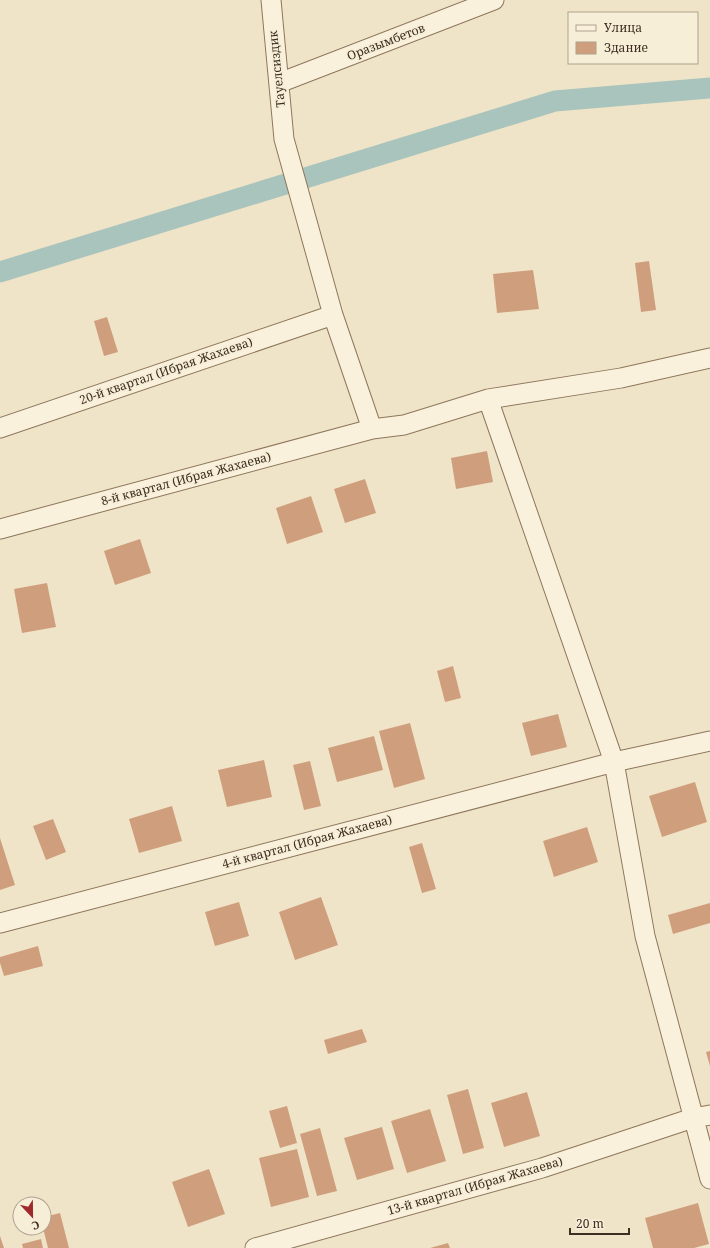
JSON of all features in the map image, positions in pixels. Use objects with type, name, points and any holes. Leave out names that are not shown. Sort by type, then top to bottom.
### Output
[{"type":"street","name":"Тауелсиздик","points":[[271,0],[284,139],[333,315],[372,429]]},
{"type":"street","name":"Оразымбетов","points":[[279,83],[494,0]]},
{"type":"street","name":"20-й квартал (Ибрая Жахаева)","points":[[0,428],[333,315]]},
{"type":"street","name":"8-й квартал (Ибрая Жахаева)","points":[[0,529],[372,429],[404,425],[488,400],[621,378],[710,358]]},
{"type":"street","points":[[488,400],[614,762],[645,936],[701,1116],[710,1179]]},
{"type":"street","name":"4-й квартал (Ибрая Жахаева)","points":[[0,923],[614,762],[710,741]]},
{"type":"street","name":"13-й квартал (Ибрая Жахаева)","points":[[255,1248],[542,1168],[701,1116]]},
{"type":"building","points":[[649,261],[656,310],[641,312],[635,263]]},
{"type":"building","points":[[533,270],[539,309],[497,313],[493,274]]},
{"type":"building","points":[[107,317],[118,352],[104,356],[94,321]]},
{"type":"building","points":[[487,451],[493,482],[456,489],[451,458]]},
{"type":"building","points":[[365,479],[376,513],[345,523],[334,489]]},
{"type":"building","points":[[311,496],[323,532],[287,544],[276,508]]},
{"type":"building","points":[[140,539],[151,573],[115,585],[104,551]]},
{"type":"building","points":[[47,583],[56,627],[22,633],[14,589]]},
{"type":"building","points":[[453,666],[461,698],[445,702],[437,671]]},
{"type":"building","points":[[558,714],[567,747],[531,756],[522,723]]},
{"type":"building","points":[[410,723],[425,779],[394,788],[379,731]]},
{"type":"building","points":[[374,736],[383,770],[337,782],[328,748]]},
{"type":"building","points":[[264,760],[272,797],[227,807],[218,770]]},
{"type":"building","points":[[310,761],[321,806],[304,810],[293,765]]},
{"type":"building","points":[[695,782],[707,822],[662,837],[649,796]]},
{"type":"building","points":[[172,806],[182,841],[139,853],[129,819]]},
{"type":"building","points":[[53,819],[66,852],[46,860],[33,826]]},
{"type":"building","points":[[587,827],[598,862],[554,877],[543,841]]},
{"type":"building","points":[[0,838],[15,885],[0,890]]},
{"type":"building","points":[[422,843],[436,889],[422,893],[409,847]]},
{"type":"building","points":[[321,897],[338,945],[295,960],[279,912]]},
{"type":"building","points":[[239,902],[249,936],[215,946],[205,912]]},
{"type":"building","points":[[710,903],[710,923],[673,934],[668,915]]},
{"type":"building","points":[[38,946],[43,966],[4,976],[0,963],[0,957]]},
{"type":"building","points":[[362,1029],[367,1042],[328,1054],[324,1040]]},
{"type":"building","points":[[710,1051],[710,1066],[706,1052]]},
{"type":"building","points":[[468,1089],[484,1148],[463,1154],[447,1095]]},
{"type":"building","points":[[527,1092],[540,1136],[504,1147],[491,1103]]},
{"type":"building","points":[[287,1106],[297,1143],[280,1148],[269,1111]]},
{"type":"building","points":[[430,1109],[446,1161],[407,1173],[391,1121]]},
{"type":"building","points":[[382,1127],[394,1169],[357,1180],[344,1138]]},
{"type":"building","points":[[320,1128],[337,1191],[317,1196],[300,1134]]},
{"type":"building","points":[[297,1149],[309,1197],[271,1207],[259,1158]]},
{"type":"building","points":[[209,1169],[225,1214],[188,1227],[172,1182]]},
{"type":"building","points":[[698,1203],[709,1244],[694,1248],[653,1248],[645,1218]]},
{"type":"building","points":[[60,1213],[69,1248],[48,1248],[45,1236],[52,1236],[52,1215]]},
{"type":"building","points":[[0,1236],[4,1248],[0,1248]]},
{"type":"building","points":[[41,1239],[43,1248],[23,1248],[22,1244]]},
{"type":"building","points":[[448,1243],[450,1248],[430,1248]]},
{"type":"waterway","points":[[0,272],[555,101],[710,88]]}]
